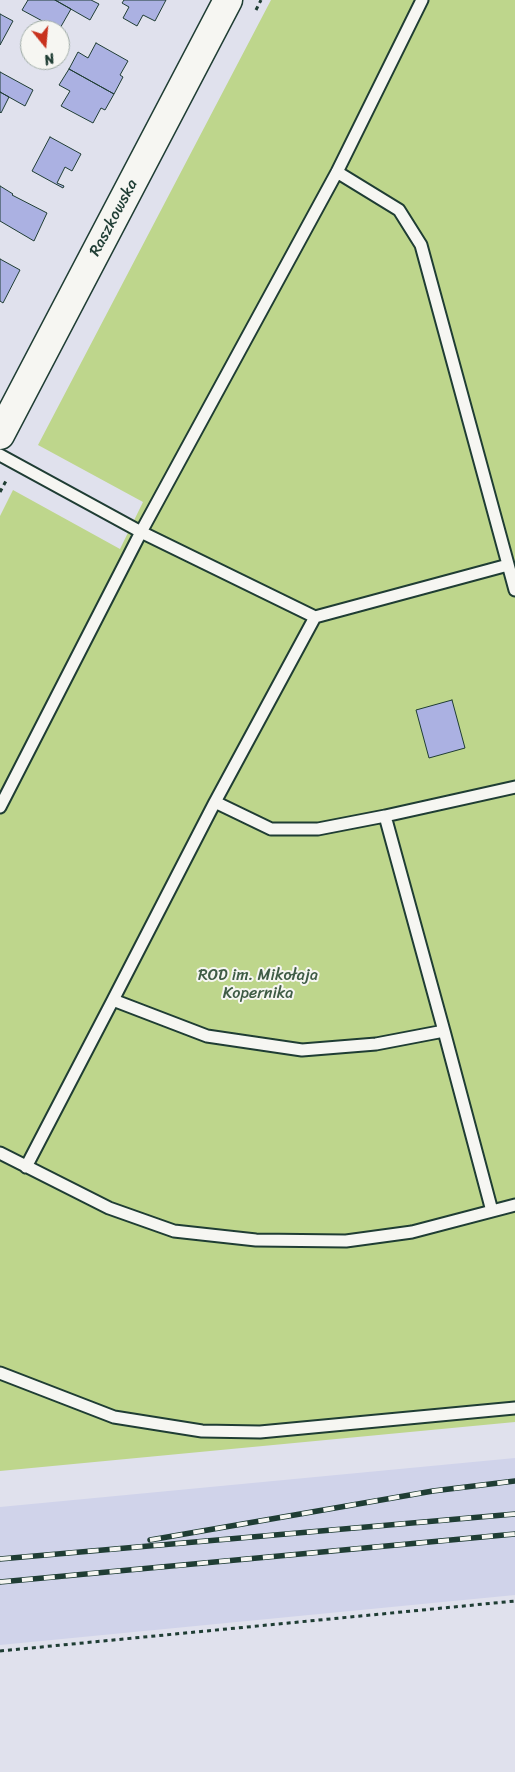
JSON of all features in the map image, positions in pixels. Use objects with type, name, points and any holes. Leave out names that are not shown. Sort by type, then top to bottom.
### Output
[{"type":"street","name":"Raszkowska","points":[[0,435],[228,0]]},
{"type":"lane","points":[[0,807],[141,532],[337,172],[422,0]]},
{"type":"lane","points":[[337,172],[399,210],[421,245],[515,590]]},
{"type":"lane","points":[[0,456],[141,532],[315,618],[508,565]]},
{"type":"lane","points":[[26,1166],[215,802],[315,618]]},
{"type":"lane","points":[[215,802],[271,829],[318,829],[515,787]]},
{"type":"lane","points":[[385,816],[492,1211]]},
{"type":"lane","points":[[113,1000],[207,1036],[302,1050],[376,1044],[444,1031]]},
{"type":"lane","points":[[0,1153],[109,1208],[174,1231],[256,1240],[346,1241],[412,1232],[515,1205]]},
{"type":"lane","points":[[0,1373],[114,1417],[202,1431],[260,1432],[515,1408]]},
{"type":"path","points":[[0,1652],[515,1601]]},
{"type":"shaded area","points":[[515,1458],[515,1595],[0,1645],[0,1507]]},
{"type":"green space","name":"ROD im. Mikołaja Kopernika","points":[[271,0],[515,0],[515,1422],[0,1471],[0,516],[13,490],[120,549],[143,502],[38,445]]},
{"type":"building","points":[[28,0],[55,0],[71,9],[65,20],[40,20],[22,10]]},
{"type":"building","points":[[55,0],[91,0],[99,4],[90,20]]},
{"type":"building","points":[[124,0],[166,0],[155,21],[143,15],[137,26],[123,18],[129,7],[122,3]]},
{"type":"building","points":[[0,14],[13,21],[0,45]]},
{"type":"building","points":[[96,43],[128,61],[120,75],[123,77],[114,94],[70,70],[78,52],[88,58]]},
{"type":"building","points":[[70,70],[114,94],[105,110],[101,108],[93,123],[61,106],[70,91],[59,85]]},
{"type":"building","points":[[0,72],[33,90],[25,106],[0,92]]},
{"type":"building","points":[[0,92],[9,97],[1,113],[0,112]]},
{"type":"building","points":[[50,137],[81,154],[72,171],[65,167],[57,183],[64,186],[63,188],[32,171]]},
{"type":"building","points":[[0,186],[12,195],[47,213],[34,241],[0,221]]},
{"type":"building","points":[[0,259],[20,270],[3,303],[0,301]]},
{"type":"building","points":[[452,700],[465,748],[429,758],[416,710]]},
{"type":"railway","points":[[150,1540],[433,1491],[515,1481]]},
{"type":"railway","points":[[0,1559],[515,1514]]},
{"type":"railway","points":[[0,1582],[515,1534]]}]
